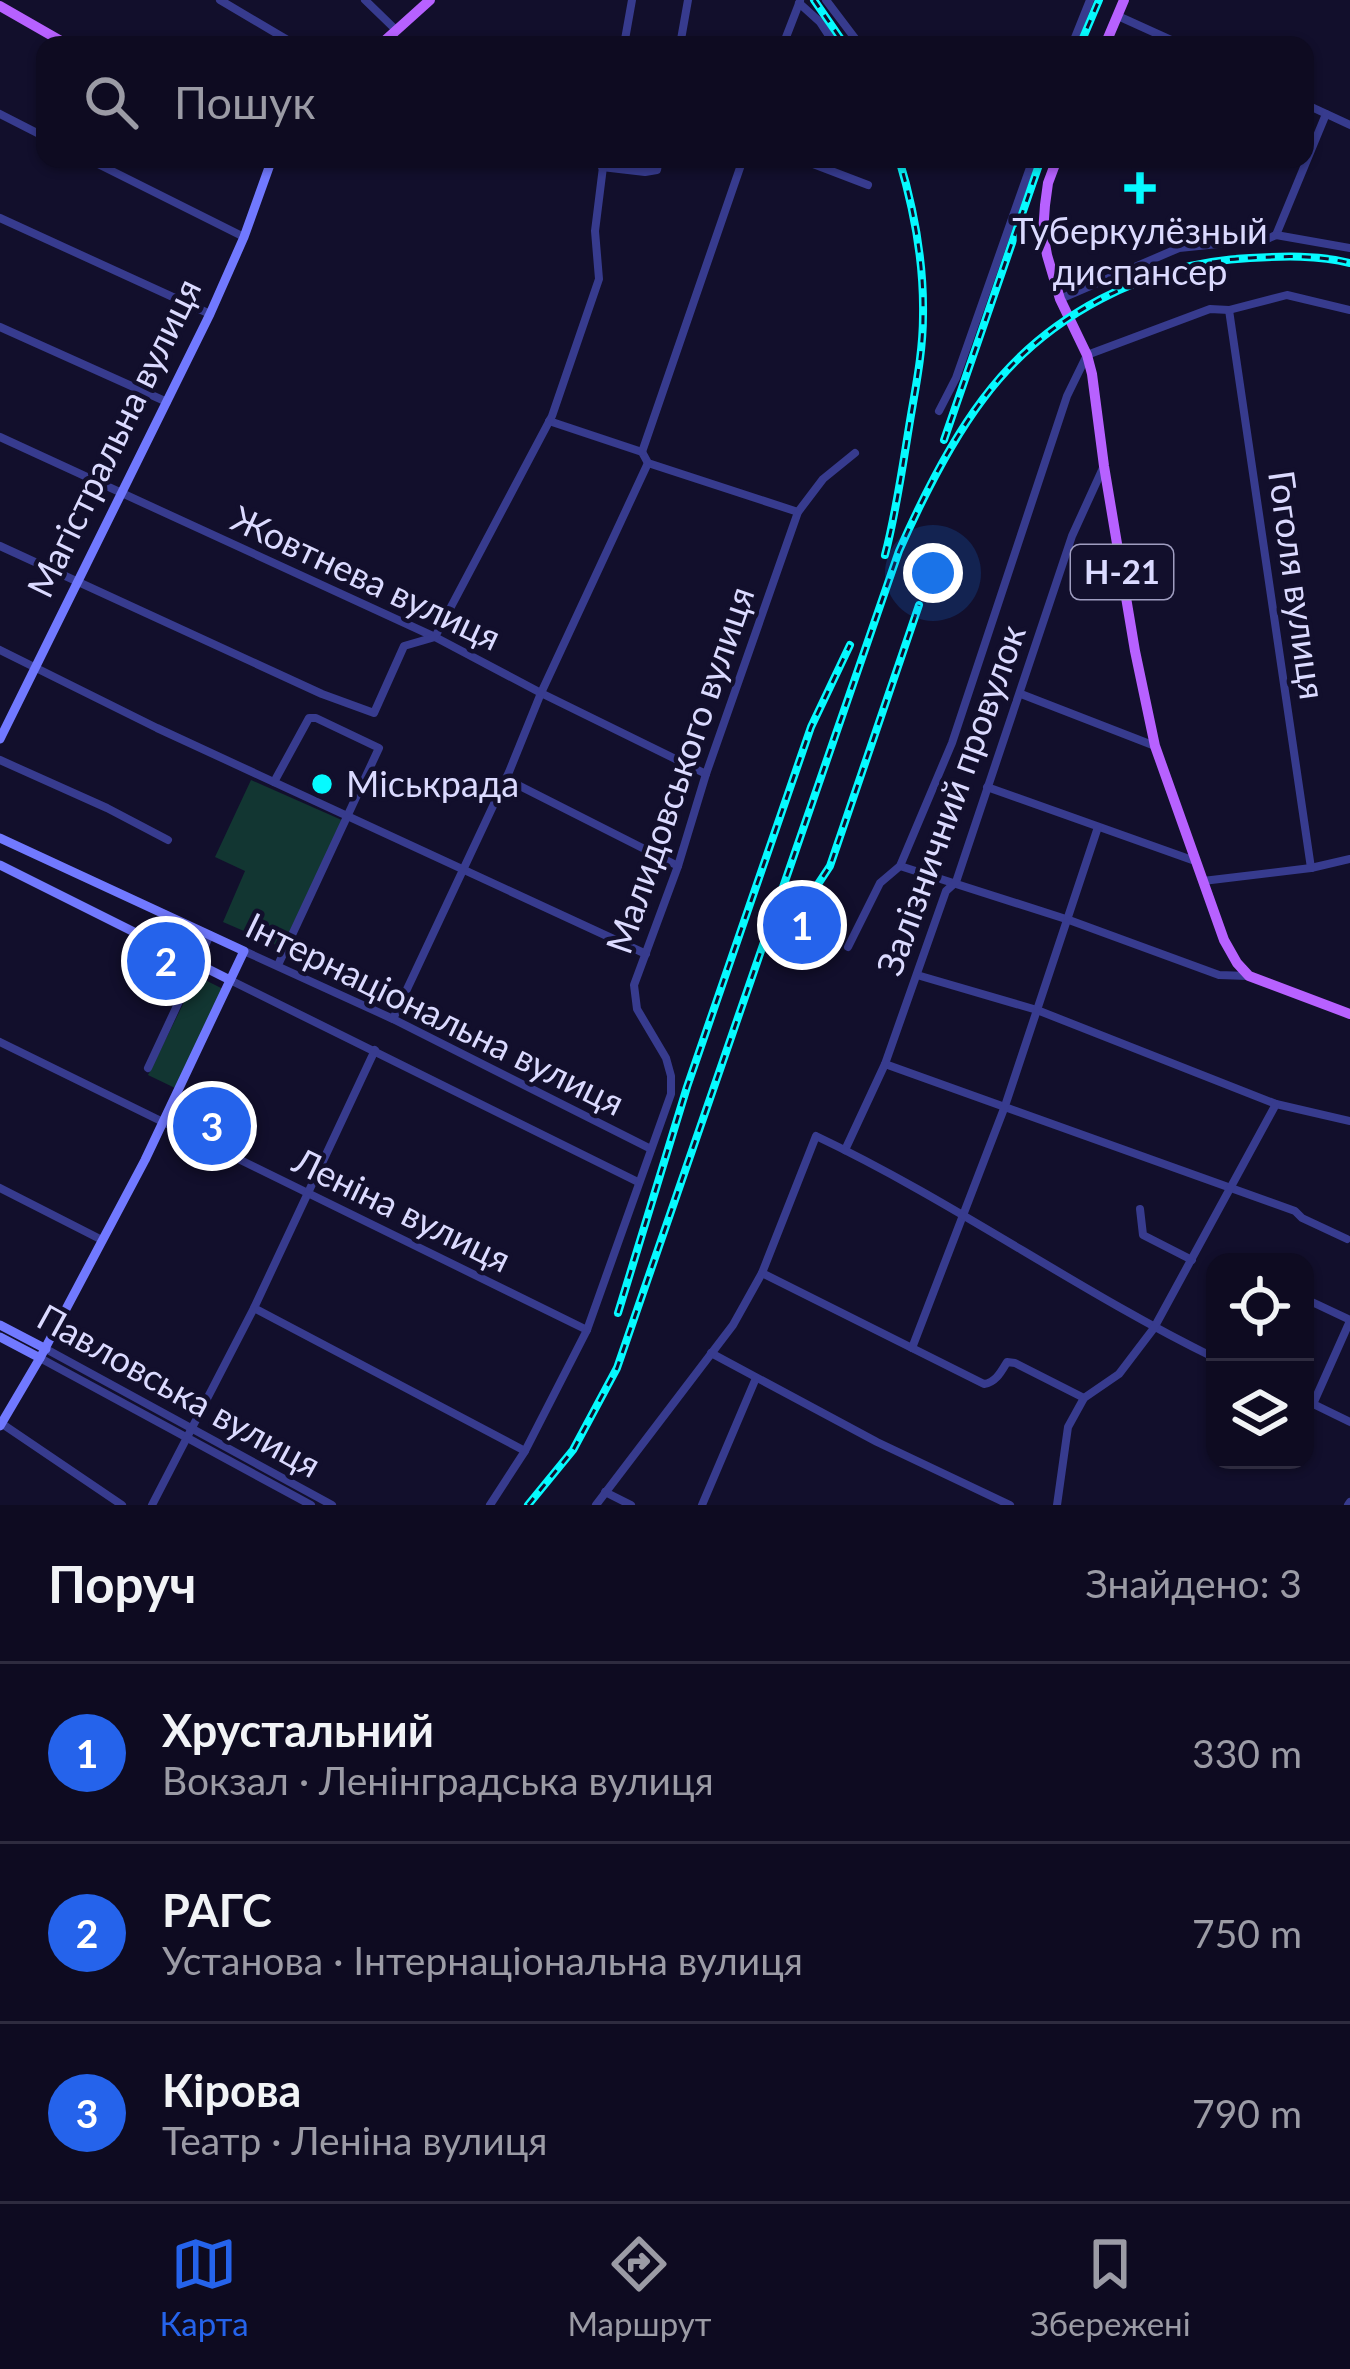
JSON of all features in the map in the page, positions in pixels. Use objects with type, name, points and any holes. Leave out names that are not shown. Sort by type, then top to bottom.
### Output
[{"type":"main road","points":[[1109,36],[1124,0]]},
{"type":"main road","points":[[390,36],[430,1]]},
{"type":"main road","points":[[0,6],[52,36]]},
{"type":"main road","name":"Н-21","points":[[1054,168],[1043,233],[1052,277],[1087,355],[1155,746],[1224,940],[1249,976]]},
{"type":"main road","points":[[1249,976],[1350,1014]]},
{"type":"street","points":[[220,0],[281,36]]},
{"type":"street","points":[[365,0],[396,30]]},
{"type":"street","points":[[626,36],[632,0]]},
{"type":"street","points":[[682,36],[688,0]]},
{"type":"street","points":[[826,0],[853,36]]},
{"type":"street","points":[[1076,36],[1090,0]]},
{"type":"street","points":[[787,36],[800,2],[829,36]]},
{"type":"street","points":[[1118,15],[1163,36]]},
{"type":"street","points":[[1314,108],[1349,123]]},
{"type":"street","points":[[0,114],[36,132]]},
{"type":"street","points":[[1314,143],[1326,114]]},
{"type":"street","points":[[106,168],[244,237]]},
{"type":"street","name":"Магістральна вулиця","points":[[0,739],[210,314],[269,168]]},
{"type":"street","points":[[0,545],[322,694],[374,713],[404,646],[435,637],[549,421],[599,279],[595,231],[602,168]]},
{"type":"street","points":[[626,168],[645,172],[657,168]]},
{"type":"street","points":[[642,452],[740,168]]},
{"type":"street","points":[[824,168],[868,185]]},
{"type":"street","points":[[939,411],[956,378],[1030,168]]},
{"type":"street","points":[[1276,235],[1304,168]]},
{"type":"street","points":[[0,218],[210,314]]},
{"type":"street","points":[[1060,299],[1179,248],[1276,235],[1350,248]]},
{"type":"street","points":[[848,947],[880,883],[900,866],[952,742],[1067,396],[1087,355],[1210,309],[1229,310],[1287,295],[1350,310]]},
{"type":"street","name":"Гоголя вулиця","points":[[1229,310],[1311,868]]},
{"type":"street","points":[[0,327],[167,402]]},
{"type":"street","points":[[549,421],[642,452],[648,463],[798,512],[823,478],[855,452]]},
{"type":"street","name":"Жовтнева вулиця","points":[[0,437],[435,637],[706,774]]},
{"type":"street","points":[[393,1019],[648,463]]},
{"type":"street","name":"Залізничний провулок","points":[[844,1150],[885,1064],[946,891],[956,882],[1072,536],[1104,466]]},
{"type":"street","name":"Малидовського вулиця","points":[[490,1505],[525,1451],[586,1330],[671,1094],[666,1058],[637,1009],[634,985],[798,512]]},
{"type":"street","points":[[0,650],[348,818],[646,954]]},
{"type":"street","points":[[1021,694],[1155,746]]},
{"type":"street","points":[[274,783],[306,720],[316,718],[379,748],[278,965]]},
{"type":"street","points":[[0,760],[168,840]]},
{"type":"street","points":[[506,779],[678,866]]},
{"type":"street","points":[[987,787],[1195,861]]},
{"type":"street","points":[[912,1348],[1006,1106],[1098,827]]},
{"type":"street","name":"Інтернаціональна вулиця","points":[[0,838],[393,1019],[651,1149]]},
{"type":"street","points":[[1202,882],[1350,860]]},
{"type":"street","name":"Інтернаціональна вулиця","points":[[0,865],[638,1182]]},
{"type":"street","points":[[900,866],[1069,920],[1219,976],[1249,976]]},
{"type":"street","points":[[148,1067],[210,935]]},
{"type":"street","points":[[122,1505],[1,1424],[43,1354],[164,1122],[244,951]]},
{"type":"street","points":[[917,975],[1037,1010],[1276,1104],[1350,1121]]},
{"type":"street","name":"Леніна вулиця","points":[[0,1042],[586,1330]]},
{"type":"street","points":[[152,1505],[254,1308],[375,1050]]},
{"type":"street","points":[[885,1064],[1233,1187],[1295,1211],[1347,1239]]},
{"type":"street","points":[[1057,1505],[1068,1427],[1084,1398],[1119,1375],[1154,1328],[1276,1104]]},
{"type":"street","points":[[596,1505],[733,1325],[762,1273],[816,1136],[1206,1354]]},
{"type":"street","points":[[0,1188],[102,1240]]},
{"type":"street","points":[[1140,1209],[1143,1235],[1192,1260]]},
{"type":"street","points":[[762,1273],[984,1384],[998,1376],[1007,1362],[1015,1363],[1084,1398]]},
{"type":"street","points":[[1314,1304],[1350,1321],[1314,1392]]},
{"type":"street","points":[[254,1308],[525,1451]]},
{"type":"street","name":"Павловська вулиця","points":[[0,1325],[43,1354],[332,1505]]},
{"type":"street","name":"Павловська вулиця","points":[[0,1337],[43,1354]]},
{"type":"street","points":[[711,1353],[877,1442],[1010,1505]]},
{"type":"street","points":[[701,1505],[756,1378]]},
{"type":"street","points":[[1314,1404],[1350,1422]]},
{"type":"street","name":"Павловська вулиця","points":[[191,1434],[311,1505]]},
{"type":"street","points":[[605,1492],[631,1505]]},
{"type":"green space","points":[[251,780],[344,821],[283,948],[223,922],[245,871],[215,857]]},
{"type":"green space","points":[[197,976],[223,989],[175,1088],[148,1075]]},
{"type":"railway","points":[[814,0],[839,36]]},
{"type":"railway","points":[[1084,36],[1099,0]]},
{"type":"railway","points":[[885,555],[923,330],[920,256],[901,168]]},
{"type":"railway","points":[[944,440],[1038,168]]},
{"type":"railway","points":[[528,1505],[573,1450],[617,1368],[899,551],[937,472],[971,416],[1036,342],[1101,299],[1137,283],[1174,270],[1250,258],[1313,257],[1350,263]]},
{"type":"railway","points":[[793,922],[830,866],[919,605]]},
{"type":"railway","points":[[618,1313],[687,1087],[811,727],[850,645]]},
{"type":"place","name":"Туберкулёзный диспансер","points":[[1140,188]]},
{"type":"place","name":"Міськрада","points":[[322,784]]},
{"type":"place","name":"Хрустальний","points":[[802,925]]},
{"type":"place","name":"РАГС","points":[[166,961]]},
{"type":"place","name":"Кірова","points":[[212,1126]]}]
